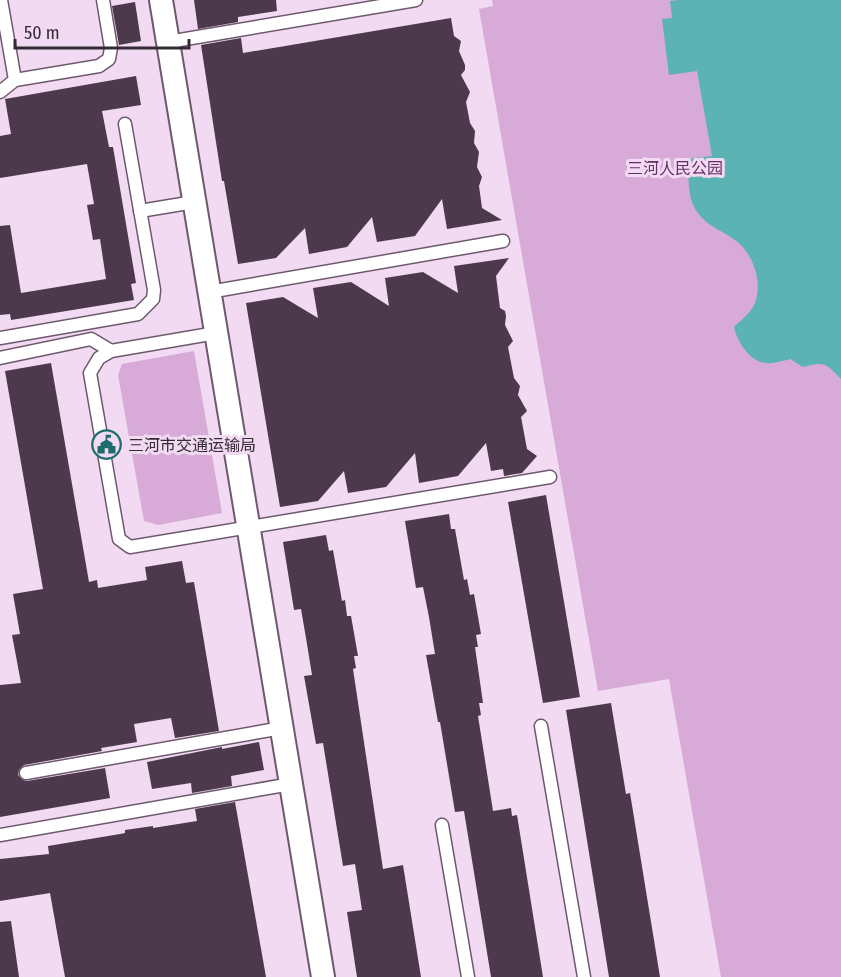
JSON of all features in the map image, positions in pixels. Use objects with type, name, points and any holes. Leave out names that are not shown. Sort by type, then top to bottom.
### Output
[{"type":"street","points":[[161,0],[324,977]]},
{"type":"lane","points":[[1,0],[15,80]]},
{"type":"lane","points":[[0,92],[15,80],[99,66],[109,59],[111,48],[103,0]]},
{"type":"lane","points":[[168,42],[416,0]]},
{"type":"lane","points":[[0,338],[138,314],[153,299],[154,290],[125,124]]},
{"type":"lane","points":[[140,211],[194,202]]},
{"type":"lane","points":[[209,292],[502,241]]},
{"type":"lane","points":[[216,333],[111,351],[99,358],[90,373],[119,539],[130,547],[550,477]]},
{"type":"lane","points":[[0,358],[91,339],[111,351]]},
{"type":"lane","points":[[541,726],[584,977]]},
{"type":"lane","points":[[26,773],[282,728]]},
{"type":"lane","points":[[0,835],[291,784]]},
{"type":"lane","points":[[442,825],[468,977]]},
{"type":"green space","name":"三河人民公园","points":[[492,0],[841,0],[841,977],[721,977],[669,679],[598,691],[479,9],[493,6]]},
{"type":"green space","points":[[194,351],[222,513],[158,525],[144,521],[118,375],[122,364]]},
{"type":"shaded area","points":[[841,0],[841,379],[832,370],[820,364],[803,367],[790,359],[772,363],[759,361],[745,350],[738,338],[734,327],[755,303],[757,277],[747,252],[706,221],[698,213],[692,201],[687,159],[712,156],[697,71],[669,75],[662,19],[672,18],[670,1]]},
{"type":"building","points":[[194,0],[276,0],[277,11],[238,17],[238,22],[198,29]]},
{"type":"building","points":[[135,2],[141,41],[119,45],[112,6]]},
{"type":"building","points":[[451,18],[454,36],[461,41],[459,51],[465,70],[461,75],[470,92],[466,102],[470,123],[475,131],[474,143],[479,152],[477,167],[482,177],[479,186],[482,208],[502,220],[447,229],[442,199],[415,236],[377,242],[372,217],[347,247],[309,254],[305,228],[276,258],[238,264],[224,181],[222,181],[201,45],[241,38],[243,53]]},
{"type":"building","points":[[136,76],[141,105],[102,111],[109,147],[113,147],[136,283],[131,284],[134,300],[11,320],[10,314],[0,315],[0,226],[10,225],[21,293],[106,279],[100,239],[93,240],[87,205],[94,204],[87,164],[0,178],[0,136],[11,134],[5,99]]},
{"type":"building","points":[[509,258],[496,276],[500,308],[505,311],[505,325],[513,341],[508,347],[514,378],[520,386],[518,395],[527,411],[521,417],[527,449],[537,456],[522,473],[504,476],[503,469],[491,471],[486,443],[458,476],[419,483],[415,453],[386,487],[348,493],[344,471],[318,501],[280,507],[246,303],[283,297],[318,318],[313,288],[351,282],[389,306],[385,278],[423,272],[458,293],[454,266]]},
{"type":"building","points":[[51,363],[89,582],[97,580],[98,588],[147,580],[145,567],[182,561],[186,583],[194,582],[219,731],[175,738],[171,718],[134,724],[137,742],[101,748],[102,751],[24,765],[18,775],[27,781],[105,768],[110,798],[0,817],[0,685],[21,683],[12,635],[20,634],[13,594],[43,589],[5,371]]},
{"type":"building","points":[[546,495],[580,697],[543,703],[508,502]]},
{"type":"building","points":[[449,514],[451,529],[455,529],[464,580],[467,579],[470,595],[474,594],[481,634],[476,635],[478,647],[475,647],[483,703],[479,703],[481,715],[478,716],[493,811],[511,808],[512,816],[517,815],[543,977],[491,977],[464,811],[455,812],[426,655],[435,654],[429,617],[423,587],[416,588],[405,521]]},
{"type":"building","points":[[326,535],[329,551],[333,550],[342,601],[345,600],[347,616],[351,616],[358,656],[354,656],[356,668],[353,669],[383,869],[403,865],[421,977],[357,977],[347,912],[362,910],[355,864],[343,866],[323,743],[316,744],[304,676],[312,675],[301,609],[294,610],[283,542]]},
{"type":"building","points":[[611,703],[626,794],[630,793],[660,977],[609,977],[566,710]]},
{"type":"building","points":[[259,742],[264,770],[231,776],[232,786],[192,793],[191,783],[152,789],[147,762]]},
{"type":"building","points":[[235,802],[266,977],[65,977],[50,893],[0,901],[0,859],[49,854],[48,846],[125,833],[125,830],[197,821],[195,809]]},
{"type":"building","points":[[11,921],[19,977],[0,977],[0,922]]},
{"type":"place","name":"三河市交通运输局","points":[[107,445]]}]
